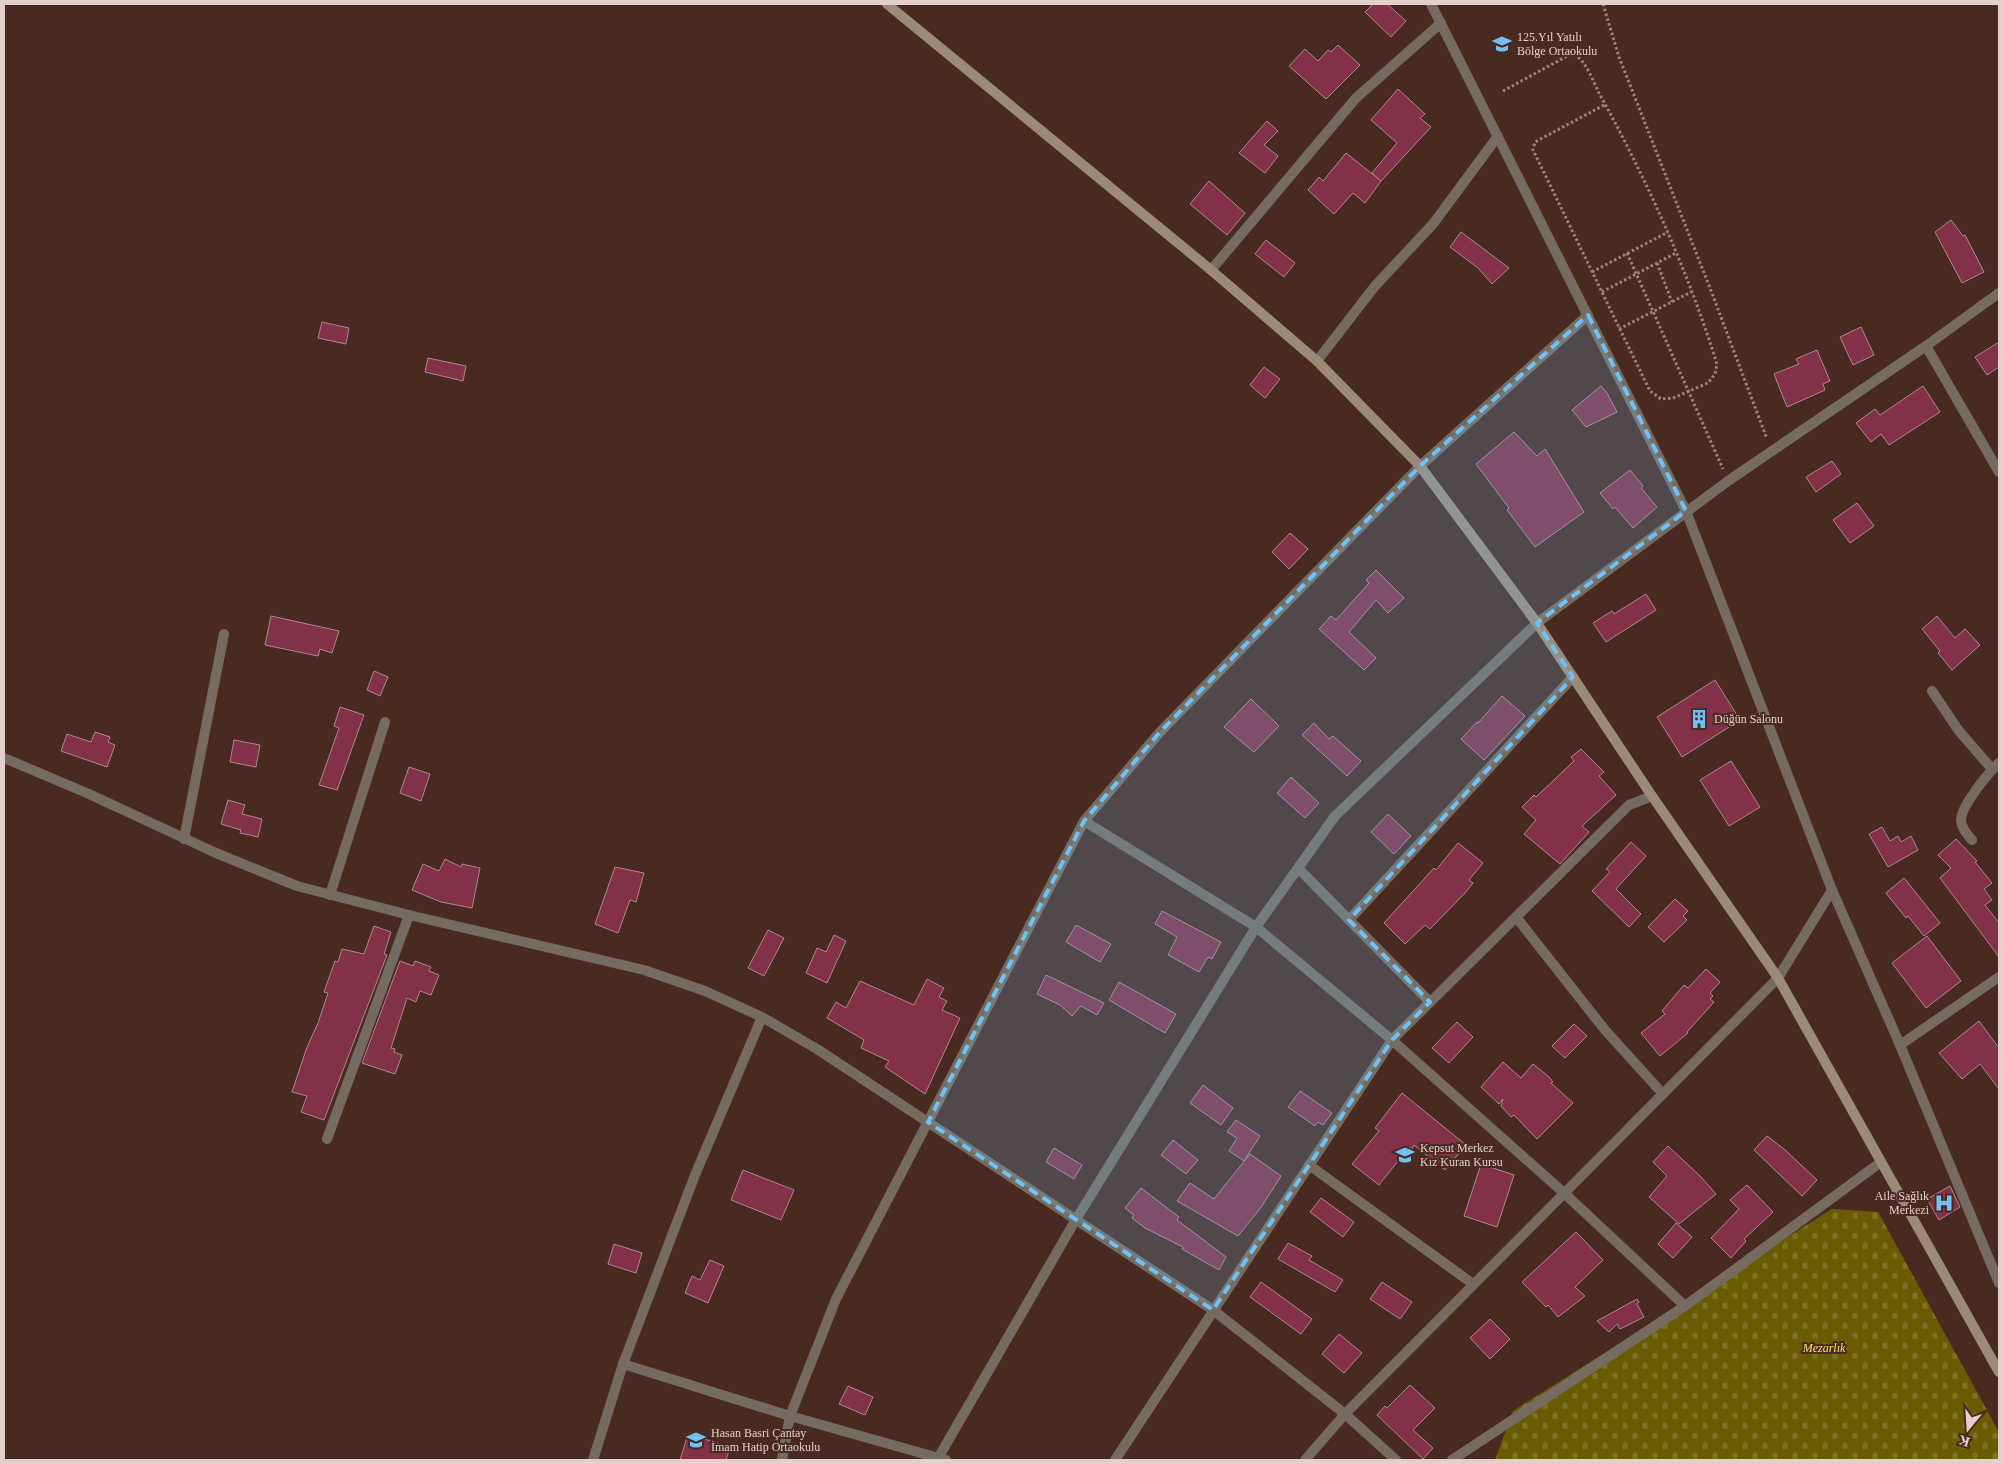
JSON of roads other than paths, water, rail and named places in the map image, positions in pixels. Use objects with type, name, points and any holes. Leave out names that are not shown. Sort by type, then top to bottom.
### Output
[{"type":"street","points":[[887,4],[1211,270],[1317,361],[1420,466],[1537,623],[1652,796],[1778,978],[1999,1372]]},
{"type":"street","points":[[1431,4],[1686,511],[1832,890],[1900,1045],[1999,1283]]},
{"type":"street","points":[[1211,270],[1356,98],[1441,23]]},
{"type":"street","points":[[1317,361],[1375,286],[1433,224],[1498,136]]},
{"type":"street","points":[[623,1364],[790,1416],[940,1459],[1075,1220],[1256,926],[1336,816],[1537,623],[1728,481],[1926,346],[1999,293]]},
{"type":"street","points":[[782,1460],[790,1416],[836,1299],[1084,821],[1160,732],[1420,466],[1588,315]]},
{"type":"street","points":[[1926,346],[1999,472]]},
{"type":"street","points":[[184,839],[224,634]]},
{"type":"street","points":[[1349,920],[1573,677]]},
{"type":"street","points":[[1932,691],[1959,731],[1996,766],[1970,798],[1960,818],[1962,828],[1972,840]]},
{"type":"street","points":[[330,895],[385,722]]},
{"type":"street","points":[[4,758],[89,794],[184,839],[297,886],[409,915],[644,970],[705,991],[762,1018],[817,1049],[1213,1310],[1345,1414],[1396,1460]]},
{"type":"street","points":[[1115,1460],[1392,1040],[1629,805],[1652,796]]},
{"type":"street","points":[[1084,821],[1256,926],[1392,1040],[1564,1193],[1685,1306]]},
{"type":"street","points":[[1298,868],[1430,1002]]},
{"type":"street","points":[[1305,1460],[1345,1414],[1778,978],[1832,890]]},
{"type":"street","points":[[327,1139],[409,915]]},
{"type":"street","points":[[1516,917],[1605,1030],[1663,1094]]},
{"type":"street","points":[[1900,1045],[1999,977]]},
{"type":"street","points":[[594,1460],[623,1364],[695,1175],[762,1018]]},
{"type":"street","points":[[1452,1460],[1685,1306],[1881,1162]]},
{"type":"street","points":[[1309,1165],[1474,1284]]},
{"type":"place","name":"125.Yıl Yatılı Bölge Ortaokulu","points":[[1502,44]]},
{"type":"place","name":"Düğün Salonu","points":[[1699,719]]},
{"type":"place","name":"Kepsut Merkez Kız Kuran Kursu","points":[[1405,1155]]},
{"type":"place","name":"Aile Sağlık Merkezi","points":[[1944,1203]]},
{"type":"place","name":"Hasan Basri Çantay İmam Hatip Ortaokulu","points":[[696,1440]]},
{"type":"park label","name":"Mezarlık","points":[[1824,1348]]}]
